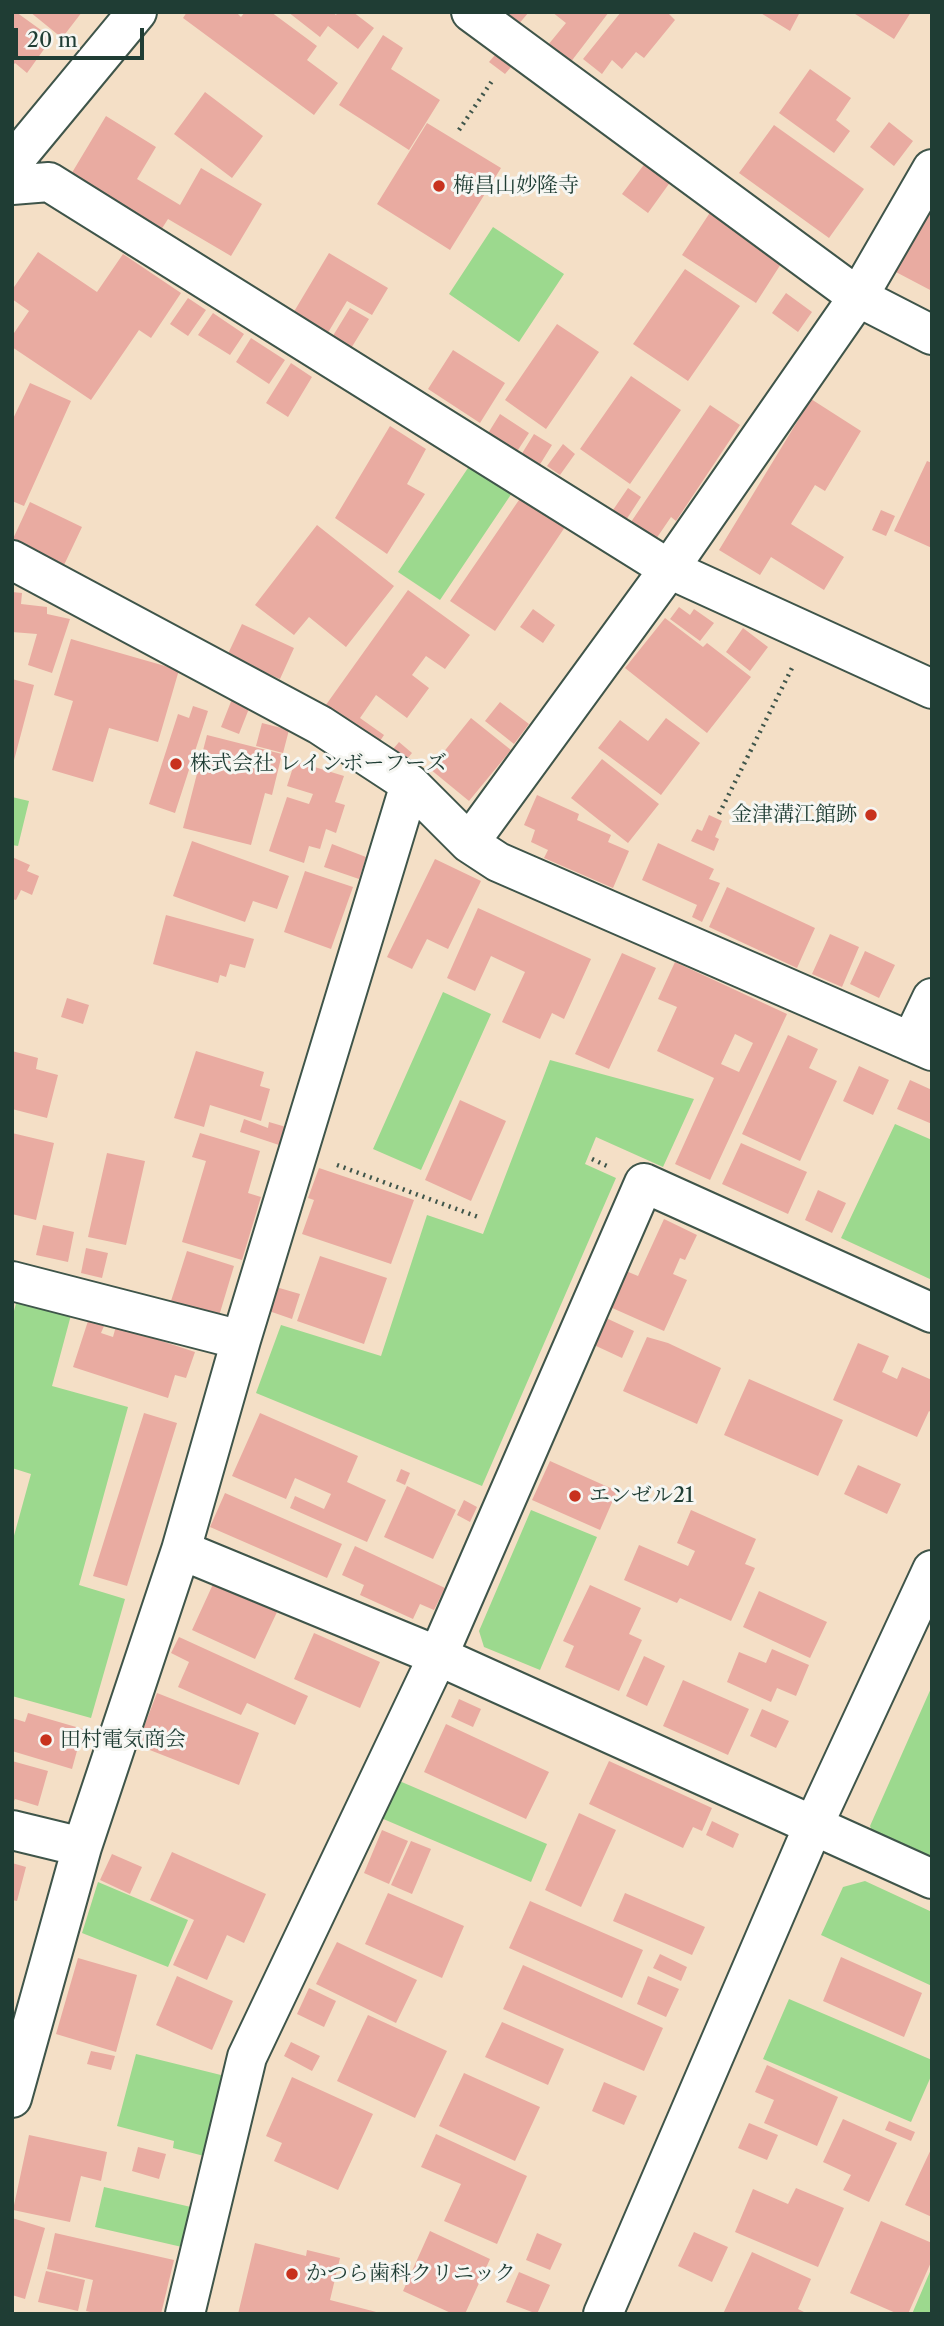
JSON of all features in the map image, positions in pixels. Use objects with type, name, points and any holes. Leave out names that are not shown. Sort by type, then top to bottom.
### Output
[{"type":"street","points":[[12,163],[137,12]]},
{"type":"street","points":[[471,12],[858,297],[932,335]]},
{"type":"street","points":[[469,843],[669,569],[858,297],[932,169]]},
{"type":"street","points":[[12,185],[49,182],[669,569],[932,689]]},
{"type":"street","points":[[12,560],[320,725],[411,784],[469,843],[498,862],[921,1046],[932,999]]},
{"type":"street","points":[[12,2098],[82,1847],[181,1550],[241,1340],[411,784]]},
{"type":"street","points":[[185,2314],[247,2057],[438,1656],[644,1182],[932,1313]]},
{"type":"street","points":[[12,1282],[241,1340]]},
{"type":"street","points":[[181,1550],[438,1656],[932,1879]]},
{"type":"street","points":[[603,2314],[814,1824],[932,1570]]},
{"type":"street","points":[[12,1830],[82,1847]]},
{"type":"path","points":[[459,130],[515,45]]},
{"type":"path","points":[[719,814],[797,658]]},
{"type":"path","points":[[300,1152],[481,1218]]},
{"type":"green space","points":[[493,227],[564,274],[519,342],[449,294]]},
{"type":"green space","points":[[470,465],[512,493],[440,600],[398,572]]},
{"type":"green space","points":[[12,797],[29,801],[18,846],[12,845]]},
{"type":"green space","points":[[443,992],[491,1014],[421,1170],[373,1149]]},
{"type":"green space","points":[[550,1060],[694,1099],[663,1167],[596,1137],[585,1164],[616,1178],[482,1486],[256,1393],[281,1325],[381,1356],[427,1215],[483,1234]]},
{"type":"green space","points":[[895,1124],[932,1140],[932,1280],[841,1238]]},
{"type":"green space","points":[[17,1300],[71,1315],[52,1386],[128,1407],[79,1585],[125,1599],[91,1718],[12,1696],[12,1543],[31,1474],[12,1468],[12,1318]]},
{"type":"green space","points":[[531,1510],[597,1537],[540,1670],[484,1647],[479,1631]]},
{"type":"green space","points":[[932,1686],[932,1864],[875,1840],[870,1826]]},
{"type":"green space","points":[[397,1780],[547,1844],[531,1882],[381,1818]]},
{"type":"green space","points":[[865,1881],[932,1912],[932,1986],[821,1935],[843,1887]]},
{"type":"green space","points":[[98,1882],[188,1920],[168,1967],[82,1933]]},
{"type":"green space","points":[[789,1999],[932,2060],[932,2074],[911,2122],[763,2059]]},
{"type":"green space","points":[[136,2054],[229,2077],[208,2157],[173,2148],[174,2141],[117,2126]]},
{"type":"green space","points":[[104,2187],[191,2207],[182,2247],[95,2227]]},
{"type":"green space","points":[[932,2267],[932,2314],[912,2314]]},
{"type":"building","points":[[12,12],[16,12],[52,38],[27,73],[15,63],[12,67]]},
{"type":"building","points":[[30,12],[82,12],[62,38]]},
{"type":"building","points":[[187,12],[236,12],[241,17],[245,12],[271,12],[317,46],[307,60],[338,83],[314,115],[183,18]]},
{"type":"building","points":[[288,12],[332,12],[336,15],[338,12],[353,12],[374,28],[358,49],[328,26],[320,37]]},
{"type":"building","points":[[499,12],[529,12],[517,26]]},
{"type":"building","points":[[552,12],[609,12],[570,63],[548,45],[566,23]]},
{"type":"building","points":[[621,12],[667,12],[675,20],[644,58],[636,52],[622,69],[612,60],[602,74],[583,59]]},
{"type":"building","points":[[759,12],[800,12],[790,31]]},
{"type":"building","points":[[852,12],[911,12],[894,39]]},
{"type":"building","points":[[383,35],[403,48],[391,69],[440,100],[409,150],[339,105]]},
{"type":"building","points":[[495,55],[511,67],[505,74],[489,62]]},
{"type":"building","points":[[810,69],[851,98],[836,120],[850,131],[834,153],[779,113]]},
{"type":"building","points":[[205,92],[263,136],[232,178],[174,134]]},
{"type":"building","points":[[106,116],[156,147],[137,179],[180,205],[201,168],[262,204],[231,256],[168,219],[161,230],[70,176]]},
{"type":"building","points":[[889,122],[913,141],[894,166],[870,147]]},
{"type":"building","name":"梅昌山妙隆寺","points":[[427,123],[501,168],[450,250],[377,204]]},
{"type":"building","points":[[774,125],[864,189],[829,238],[739,173]]},
{"type":"building","points":[[646,162],[671,181],[648,213],[622,194]]},
{"type":"building","points":[[932,199],[932,291],[894,271]]},
{"type":"building","points":[[713,208],[786,256],[756,303],[682,255]]},
{"type":"building","points":[[38,252],[97,292],[123,254],[181,293],[151,338],[139,330],[91,400],[12,347],[12,336],[29,311],[12,299],[12,290]]},
{"type":"building","points":[[329,253],[388,288],[372,315],[347,301],[326,336],[292,315]]},
{"type":"building","points":[[685,269],[740,306],[688,381],[633,344]]},
{"type":"building","points":[[786,293],[812,312],[798,332],[772,313]]},
{"type":"building","points":[[188,298],[206,310],[188,336],[170,324]]},
{"type":"building","points":[[350,308],[369,319],[350,350],[331,339]]},
{"type":"building","points":[[213,313],[244,334],[230,355],[198,335]]},
{"type":"building","points":[[557,324],[599,352],[546,429],[505,400]]},
{"type":"building","points":[[251,338],[285,360],[269,384],[236,362]]},
{"type":"building","points":[[453,350],[505,383],[480,423],[428,389]]},
{"type":"building","points":[[291,363],[312,377],[288,417],[266,403]]},
{"type":"building","points":[[631,376],[681,410],[630,484],[580,449]]},
{"type":"building","points":[[30,383],[71,401],[24,506],[12,501],[12,421]]},
{"type":"building","points":[[811,399],[861,431],[825,491],[815,485],[791,524],[844,557],[824,590],[771,557],[760,575],[719,550]]},
{"type":"building","points":[[710,405],[740,425],[676,521],[671,517],[656,539],[631,522]]},
{"type":"building","points":[[500,414],[529,433],[516,453],[487,435]]},
{"type":"building","points":[[390,426],[426,449],[407,484],[425,494],[387,554],[335,518]]},
{"type":"building","points":[[534,434],[552,445],[539,466],[521,455]]},
{"type":"building","points":[[563,444],[575,454],[560,475],[547,466]]},
{"type":"building","points":[[927,461],[932,463],[932,548],[894,531]]},
{"type":"building","points":[[628,488],[641,497],[626,520],[613,510]]},
{"type":"building","points":[[521,497],[565,527],[495,631],[450,601]]},
{"type":"building","points":[[30,502],[82,527],[64,565],[12,541]]},
{"type":"building","points":[[881,510],[895,516],[886,536],[872,530]]},
{"type":"building","points":[[317,525],[394,586],[346,647],[309,617],[294,635],[255,605]]},
{"type":"building","points":[[408,590],[470,635],[445,669],[426,656],[412,675],[429,688],[407,718],[376,695],[360,718],[384,735],[376,747],[323,709]]},
{"type":"building","points":[[12,592],[22,593],[21,604],[47,607],[47,614],[70,619],[52,673],[28,665],[37,634],[12,632]]},
{"type":"building","points":[[679,607],[690,615],[694,609],[714,623],[700,641],[670,619]]},
{"type":"building","points":[[533,609],[555,625],[543,643],[520,627]]},
{"type":"building","points":[[665,618],[703,647],[707,643],[751,677],[707,733],[625,668]]},
{"type":"building","points":[[242,624],[294,648],[280,679],[227,656]]},
{"type":"building","points":[[743,628],[768,647],[750,671],[726,652]]},
{"type":"building","points":[[71,639],[179,670],[158,742],[109,728],[93,782],[52,770],[73,701],[54,695]]},
{"type":"building","points":[[12,679],[34,685],[13,764],[12,764]]},
{"type":"building","points":[[232,699],[250,706],[239,734],[221,727]]},
{"type":"building","points":[[500,702],[529,724],[514,744],[485,721]]},
{"type":"building","name":"株式会社 レインボーフーズ","points":[[193,706],[208,711],[175,813],[149,804],[178,714],[189,718]]},
{"type":"building","points":[[471,718],[511,750],[469,801],[430,769]]},
{"type":"building","points":[[666,718],[700,743],[661,795],[598,748],[620,720],[648,741]]},
{"type":"building","points":[[262,723],[289,730],[283,753],[256,746]]},
{"type":"building","points":[[207,735],[282,754],[272,795],[265,793],[251,845],[183,828]]},
{"type":"building","points":[[399,742],[412,753],[402,765],[389,754]]},
{"type":"building","points":[[602,759],[659,804],[628,843],[571,798]]},
{"type":"building","points":[[295,761],[344,776],[335,802],[345,805],[336,833],[326,829],[320,849],[309,846],[304,863],[269,851],[287,797],[309,804],[313,794],[287,786]]},
{"type":"building","points":[[537,795],[579,814],[577,820],[611,835],[608,842],[629,851],[613,888],[544,858],[548,850],[531,842],[535,830],[524,825]]},
{"type":"building","points":[[709,815],[722,821],[715,837],[719,839],[714,851],[691,841],[697,829],[702,831]]},
{"type":"building","points":[[192,841],[289,876],[277,909],[253,901],[245,922],[173,896]]},
{"type":"building","points":[[658,843],[714,869],[709,879],[720,883],[702,922],[692,917],[697,905],[642,880]]},
{"type":"building","points":[[332,844],[366,857],[359,879],[324,867]]},
{"type":"building","points":[[12,857],[30,865],[27,871],[39,876],[32,895],[21,890],[16,900],[12,899]]},
{"type":"building","points":[[435,859],[481,881],[448,949],[427,939],[412,969],[387,957]]},
{"type":"building","points":[[305,871],[353,887],[331,949],[284,932]]},
{"type":"building","points":[[727,887],[815,928],[797,968],[709,927]]},
{"type":"building","points":[[478,908],[591,959],[564,1019],[552,1013],[540,1039],[502,1022],[525,972],[491,956],[475,991],[447,978]]},
{"type":"building","points":[[166,915],[254,939],[245,968],[230,964],[226,977],[220,975],[218,983],[153,964]]},
{"type":"building","points":[[830,934],[859,947],[842,987],[812,974]]},
{"type":"building","points":[[865,951],[895,965],[879,998],[850,984]]},
{"type":"building","points":[[622,953],[656,968],[609,1069],[575,1054]]},
{"type":"building","points":[[675,962],[787,1014],[710,1180],[675,1164],[714,1078],[657,1051],[677,1007],[658,999]],"holes":[[[735,1034],[753,1043],[739,1072],[721,1064]]]},
{"type":"building","points":[[67,998],[89,1005],[83,1024],[61,1017]]},
{"type":"building","points":[[788,1035],[818,1049],[809,1068],[837,1081],[800,1161],[742,1134]]},
{"type":"building","points":[[12,1051],[38,1058],[36,1069],[58,1075],[47,1118],[12,1109]]},
{"type":"building","points":[[196,1051],[264,1072],[260,1086],[270,1089],[261,1121],[210,1105],[204,1127],[174,1118]]},
{"type":"building","points":[[859,1066],[889,1080],[873,1115],[843,1101]]},
{"type":"building","points":[[910,1080],[932,1090],[932,1124],[897,1109]]},
{"type":"building","points":[[460,1100],[506,1121],[471,1201],[425,1180]]},
{"type":"building","points":[[244,1119],[268,1128],[269,1122],[286,1127],[279,1145],[240,1132]]},
{"type":"building","points":[[12,1133],[54,1143],[36,1220],[12,1214]]},
{"type":"building","points":[[200,1133],[260,1151],[248,1193],[261,1197],[242,1260],[182,1242],[206,1161],[192,1157]]},
{"type":"building","points":[[741,1143],[807,1172],[788,1214],[722,1184]]},
{"type":"building","points":[[107,1153],[145,1161],[126,1245],[88,1237]]},
{"type":"building","points":[[319,1168],[414,1200],[391,1264],[302,1234],[314,1200],[308,1198]]},
{"type":"building","points":[[818,1190],[846,1203],[832,1233],[805,1220]]},
{"type":"building","points":[[664,1219],[697,1235],[685,1260],[680,1258],[673,1274],[687,1280],[664,1331],[610,1307],[626,1271],[638,1276]]},
{"type":"building","points":[[43,1225],[74,1232],[68,1262],[36,1255]]},
{"type":"building","points":[[86,1248],[108,1253],[102,1278],[81,1273]]},
{"type":"building","points":[[187,1251],[234,1266],[219,1316],[171,1301]]},
{"type":"building","points":[[320,1256],[387,1278],[364,1344],[297,1321]]},
{"type":"building","points":[[276,1287],[300,1294],[292,1319],[269,1311]]},
{"type":"building","points":[[606,1318],[634,1331],[622,1358],[594,1345]]},
{"type":"building","points":[[88,1321],[104,1326],[101,1333],[113,1337],[116,1326],[195,1352],[186,1378],[175,1375],[168,1398],[73,1367]]},
{"type":"building","points":[[647,1337],[668,1343],[721,1368],[697,1424],[623,1391]]},
{"type":"building","points":[[858,1343],[889,1356],[882,1372],[897,1379],[902,1367],[932,1380],[932,1413],[929,1411],[917,1437],[833,1400]]},
{"type":"building","points":[[749,1379],[843,1420],[818,1476],[724,1435]]},
{"type":"building","points":[[144,1413],[177,1423],[127,1586],[93,1576]]},
{"type":"building","points":[[260,1413],[358,1456],[347,1482],[386,1500],[367,1542],[290,1508],[295,1496],[324,1509],[331,1494],[295,1478],[286,1499],[232,1476]]},
{"type":"building","name":"エンゼル21","points":[[550,1461],[617,1491],[600,1530],[532,1500]]},
{"type":"building","points":[[858,1465],[901,1484],[887,1514],[844,1494]]},
{"type":"building","points":[[401,1469],[410,1473],[405,1485],[396,1481]]},
{"type":"building","points":[[407,1486],[456,1510],[433,1559],[384,1537]]},
{"type":"building","points":[[225,1493],[342,1544],[327,1578],[210,1527]]},
{"type":"building","points":[[464,1500],[477,1507],[470,1522],[457,1515]]},
{"type":"building","points":[[691,1510],[756,1539],[745,1564],[755,1568],[731,1621],[680,1598],[677,1603],[624,1580],[639,1545],[688,1566],[695,1551],[677,1543]]},
{"type":"building","points":[[355,1546],[445,1588],[434,1610],[420,1604],[413,1619],[360,1595],[364,1585],[342,1575]]},
{"type":"building","points":[[214,1582],[277,1612],[255,1659],[192,1630]]},
{"type":"building","points":[[590,1585],[641,1608],[629,1634],[642,1640],[619,1691],[565,1667],[574,1646],[563,1641]]},
{"type":"building","points":[[759,1591],[827,1622],[810,1658],[743,1627]]},
{"type":"building","points":[[314,1633],[380,1662],[360,1708],[294,1679]]},
{"type":"building","points":[[179,1637],[308,1696],[295,1725],[247,1703],[241,1715],[178,1687],[189,1662],[171,1653]]},
{"type":"building","points":[[772,1649],[809,1665],[796,1696],[777,1688],[771,1702],[727,1682],[739,1652],[766,1663]]},
{"type":"building","points":[[644,1656],[665,1666],[647,1706],[626,1696]]},
{"type":"building","points":[[683,1680],[749,1709],[728,1755],[663,1726]]},
{"type":"building","points":[[157,1693],[259,1733],[239,1785],[137,1745]]},
{"type":"building","points":[[459,1699],[481,1709],[473,1727],[451,1717]]},
{"type":"building","points":[[762,1709],[789,1721],[776,1748],[750,1736]]},
{"type":"building","name":"田村電気商会","points":[[28,1713],[83,1729],[72,1769],[12,1751],[12,1718],[25,1722]]},
{"type":"building","points":[[446,1724],[549,1772],[526,1819],[424,1772]]},
{"type":"building","points":[[12,1761],[48,1771],[38,1806],[15,1799],[12,1805]]},
{"type":"building","points":[[609,1761],[712,1808],[702,1831],[693,1827],[683,1848],[589,1804]]},
{"type":"building","points":[[579,1813],[616,1830],[581,1907],[545,1890]]},
{"type":"building","points":[[712,1821],[739,1834],[733,1848],[706,1835]]},
{"type":"building","points":[[382,1830],[408,1841],[389,1884],[364,1873]]},
{"type":"building","points":[[411,1841],[431,1849],[412,1894],[391,1885]]},
{"type":"building","points":[[172,1852],[266,1894],[244,1943],[227,1935],[207,1980],[173,1965],[194,1920],[150,1900]]},
{"type":"building","points":[[112,1854],[142,1867],[130,1894],[100,1880]]},
{"type":"building","points":[[12,1863],[26,1867],[17,1901],[12,1900]]},
{"type":"building","points":[[388,1893],[464,1926],[442,1978],[365,1944]]},
{"type":"building","points":[[625,1893],[705,1927],[692,1955],[613,1921]]},
{"type":"building","points":[[530,1901],[643,1950],[622,1998],[509,1948]]},
{"type":"building","points":[[337,1942],[417,1980],[396,2023],[316,1984]]},
{"type":"building","points":[[660,1954],[687,1967],[681,1981],[653,1968]]},
{"type":"building","points":[[841,1957],[922,1993],[904,2037],[823,2001]]},
{"type":"building","points":[[78,1958],[137,1975],[116,2052],[56,2034]]},
{"type":"building","points":[[523,1965],[663,2028],[644,2071],[503,2009]]},
{"type":"building","points":[[177,1976],[233,2001],[212,2050],[156,2025]]},
{"type":"building","points":[[648,1976],[679,1989],[666,2017],[637,2004]]},
{"type":"building","points":[[309,1988],[336,2001],[324,2027],[297,2014]]},
{"type":"building","points":[[368,2015],[447,2051],[415,2118],[337,2081]]},
{"type":"building","points":[[502,2022],[564,2049],[548,2085],[485,2057]]},
{"type":"building","points":[[291,2042],[320,2056],[312,2071],[284,2056]]},
{"type":"building","points":[[91,2051],[115,2056],[111,2070],[87,2064]]},
{"type":"building","points":[[767,2065],[838,2097],[817,2146],[764,2123],[774,2100],[755,2092]]},
{"type":"building","points":[[464,2073],[540,2107],[515,2161],[439,2126]]},
{"type":"building","points":[[292,2077],[373,2114],[338,2190],[274,2161],[282,2143],[266,2136]]},
{"type":"building","points":[[604,2082],[637,2096],[624,2125],[592,2111]]},
{"type":"building","points":[[843,2119],[897,2143],[869,2202],[843,2190],[851,2175],[823,2162]]},
{"type":"building","points":[[889,2121],[915,2132],[911,2141],[885,2130]]},
{"type":"building","points":[[749,2123],[778,2135],[767,2160],[738,2148]]},
{"type":"building","points":[[436,2134],[527,2176],[497,2244],[444,2221],[461,2184],[421,2167]]},
{"type":"building","points":[[29,2135],[107,2152],[101,2181],[81,2176],[70,2222],[13,2210]]},
{"type":"building","points":[[138,2147],[166,2154],[159,2179],[132,2171]]},
{"type":"building","points":[[932,2147],[932,2217],[905,2205]]},
{"type":"building","points":[[796,2188],[844,2208],[818,2267],[735,2232],[753,2189],[788,2204]]},
{"type":"building","points":[[12,2218],[45,2228],[25,2299],[12,2295]]},
{"type":"building","points":[[881,2221],[932,2243],[932,2260],[908,2314],[898,2314],[850,2293]]},
{"type":"building","points":[[430,2231],[490,2259],[465,2314],[453,2314],[403,2291]]},
{"type":"building","points":[[694,2232],[728,2247],[712,2282],[678,2266]]},
{"type":"building","points":[[55,2233],[174,2260],[161,2314],[99,2314],[86,2311],[93,2280],[47,2269]]},
{"type":"building","points":[[537,2233],[562,2244],[550,2270],[526,2260]]},
{"type":"building","name":"かつら歯科クリニック","points":[[255,2243],[306,2256],[307,2250],[340,2258],[330,2300],[384,2314],[238,2314]]},
{"type":"building","points":[[752,2252],[811,2279],[798,2309],[808,2314],[723,2314]]},
{"type":"building","points":[[46,2271],[85,2280],[78,2311],[38,2302]]},
{"type":"building","points":[[519,2272],[550,2285],[537,2314],[506,2302]]},
{"type":"place","name":"梅昌山妙隆寺","points":[[439,186]]},
{"type":"place","name":"株式会社 レインボーフーズ","points":[[176,764]]},
{"type":"place","name":"金津溝江館跡","points":[[871,815]]},
{"type":"place","name":"エンゼル21","points":[[575,1496]]},
{"type":"place","name":"田村電気商会","points":[[46,1740]]},
{"type":"place","name":"かつら歯科クリニック","points":[[292,2274]]}]
